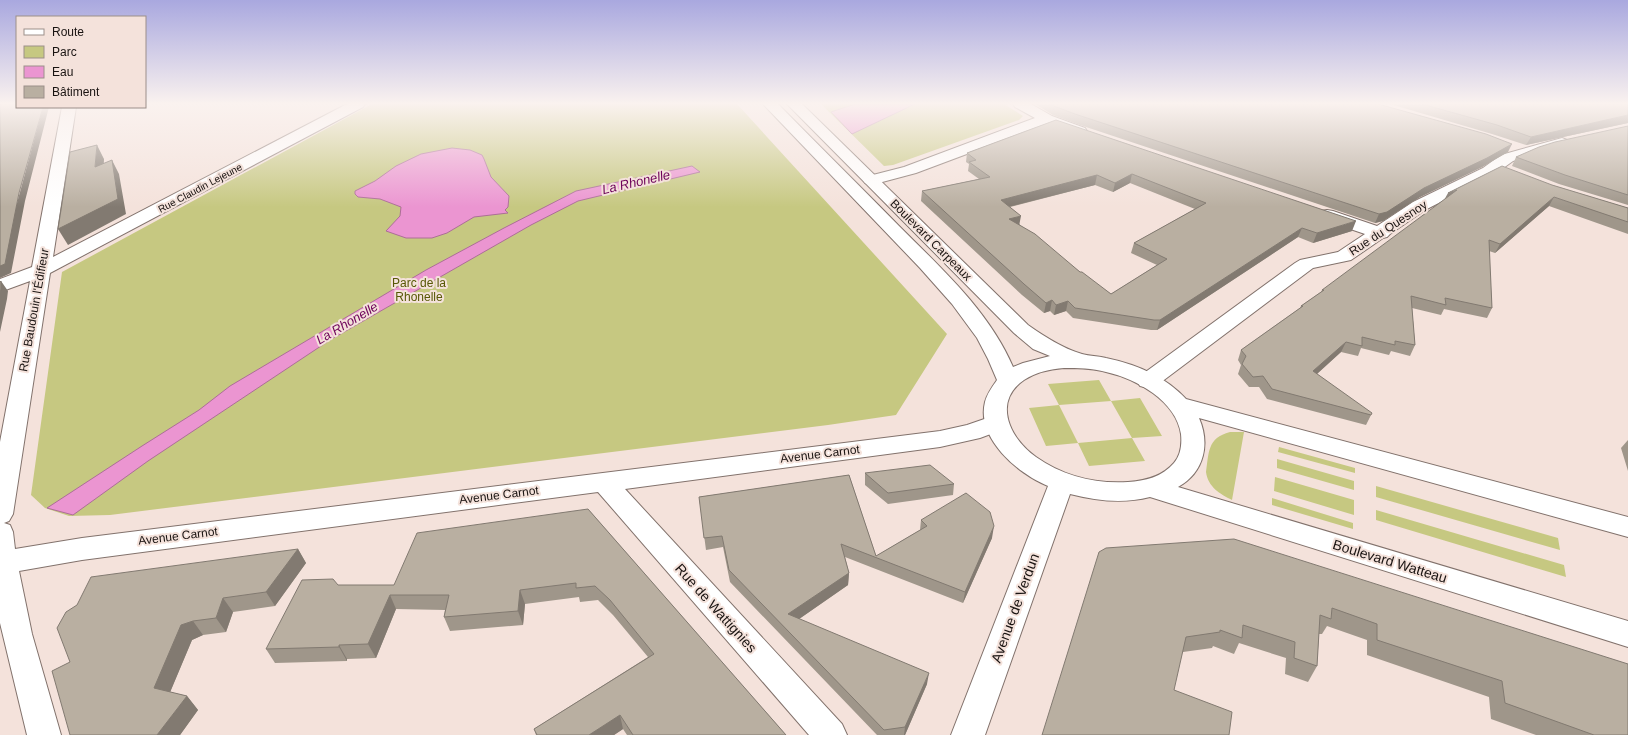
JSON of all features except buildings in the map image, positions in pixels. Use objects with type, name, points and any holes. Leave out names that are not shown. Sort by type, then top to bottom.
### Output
[{"type":"street","name":"Rue Baudouin l'Édifieur","points":[[0,514],[64,138]]},
{"type":"street","name":"Rue Claudin Lejeune","points":[[0,286],[41,270],[292,138]]},
{"type":"street","name":"Boulevard Carpeaux","points":[[803,138],[950,289],[992,345],[1000,360],[1008,381]]},
{"type":"street","name":"Boulevard Carpeaux","points":[[829,138],[1020,329],[1041,344],[1079,361]]},
{"type":"street","points":[[871,180],[902,173],[995,138]]},
{"type":"street","name":"Rue du Quesnoy","points":[[1148,381],[1307,264],[1344,256],[1427,202],[1496,167],[1507,158],[1581,138]]},
{"type":"street","points":[[1506,144],[1526,152]]},
{"type":"street","points":[[1496,167],[1515,174]]},
{"type":"street","points":[[1314,210],[1381,233]]},
{"type":"street","points":[[1079,361],[1111,366],[1134,374],[1161,389],[1178,404],[1192,428],[1194,440],[1193,452],[1188,463],[1179,473],[1167,482],[1152,488],[1131,492],[1108,492],[1080,488],[1062,482],[1038,470],[1018,456],[1004,440],[996,423],[995,411],[1001,390],[1008,381],[1017,374],[1035,366],[1056,362],[1079,361]]},
{"type":"street","points":[[1178,404],[1628,527]]},
{"type":"street","name":"Avenue Carnot","points":[[1,563],[82,548],[940,439],[972,432],[996,423]]},
{"type":"street","name":"Rue de Wattignies","points":[[603,481],[830,735]]},
{"type":"street","name":"Avenue de Verdun","points":[[968,735],[1062,482]]},
{"type":"street","name":"Boulevard Watteau","points":[[1152,488],[1628,634]]},
{"type":"street","points":[[0,532],[1,563],[8,596],[44,735]]},
{"type":"green space","name":"Parc de la Rhonelle","points":[[309,138],[768,138],[947,334],[896,415],[828,425],[110,515],[69,516],[45,508],[31,495],[62,272]]},
{"type":"green space","points":[[856,138],[968,138],[893,165],[884,166]]},
{"type":"green space","points":[[1099,380],[1111,401],[1059,405],[1048,384]]},
{"type":"green space","points":[[1140,398],[1162,436],[1132,438],[1111,401]]},
{"type":"green space","points":[[1059,405],[1078,443],[1046,446],[1029,408]]},
{"type":"green space","points":[[1230,432],[1244,432],[1232,500],[1212,486],[1206,472],[1210,447],[1213,442],[1222,435]]},
{"type":"green space","points":[[1132,438],[1145,461],[1089,466],[1078,443]]},
{"type":"green space","points":[[1279,447],[1355,468],[1355,473],[1278,452]]},
{"type":"green space","points":[[1277,459],[1354,481],[1354,490],[1277,468]]},
{"type":"green space","points":[[1275,477],[1354,500],[1354,515],[1274,491]]},
{"type":"green space","points":[[1376,486],[1558,538],[1560,550],[1376,497]]},
{"type":"green space","points":[[1272,498],[1353,523],[1353,529],[1272,505]]},
{"type":"green space","points":[[1376,510],[1564,565],[1566,577],[1376,520]]},
{"type":"water","points":[[452,148],[470,150],[482,155],[491,177],[509,196],[508,207],[505,210],[508,213],[474,217],[447,233],[432,238],[406,238],[386,231],[400,216],[401,207],[380,199],[358,197],[355,194],[355,191],[375,181],[396,166],[421,154]]},
{"type":"water","name":"La Rhonelle","points":[[692,166],[700,172],[578,201],[531,225],[330,340],[148,461],[73,515],[47,508],[199,410],[230,386],[426,270],[504,228],[576,191]]}]
